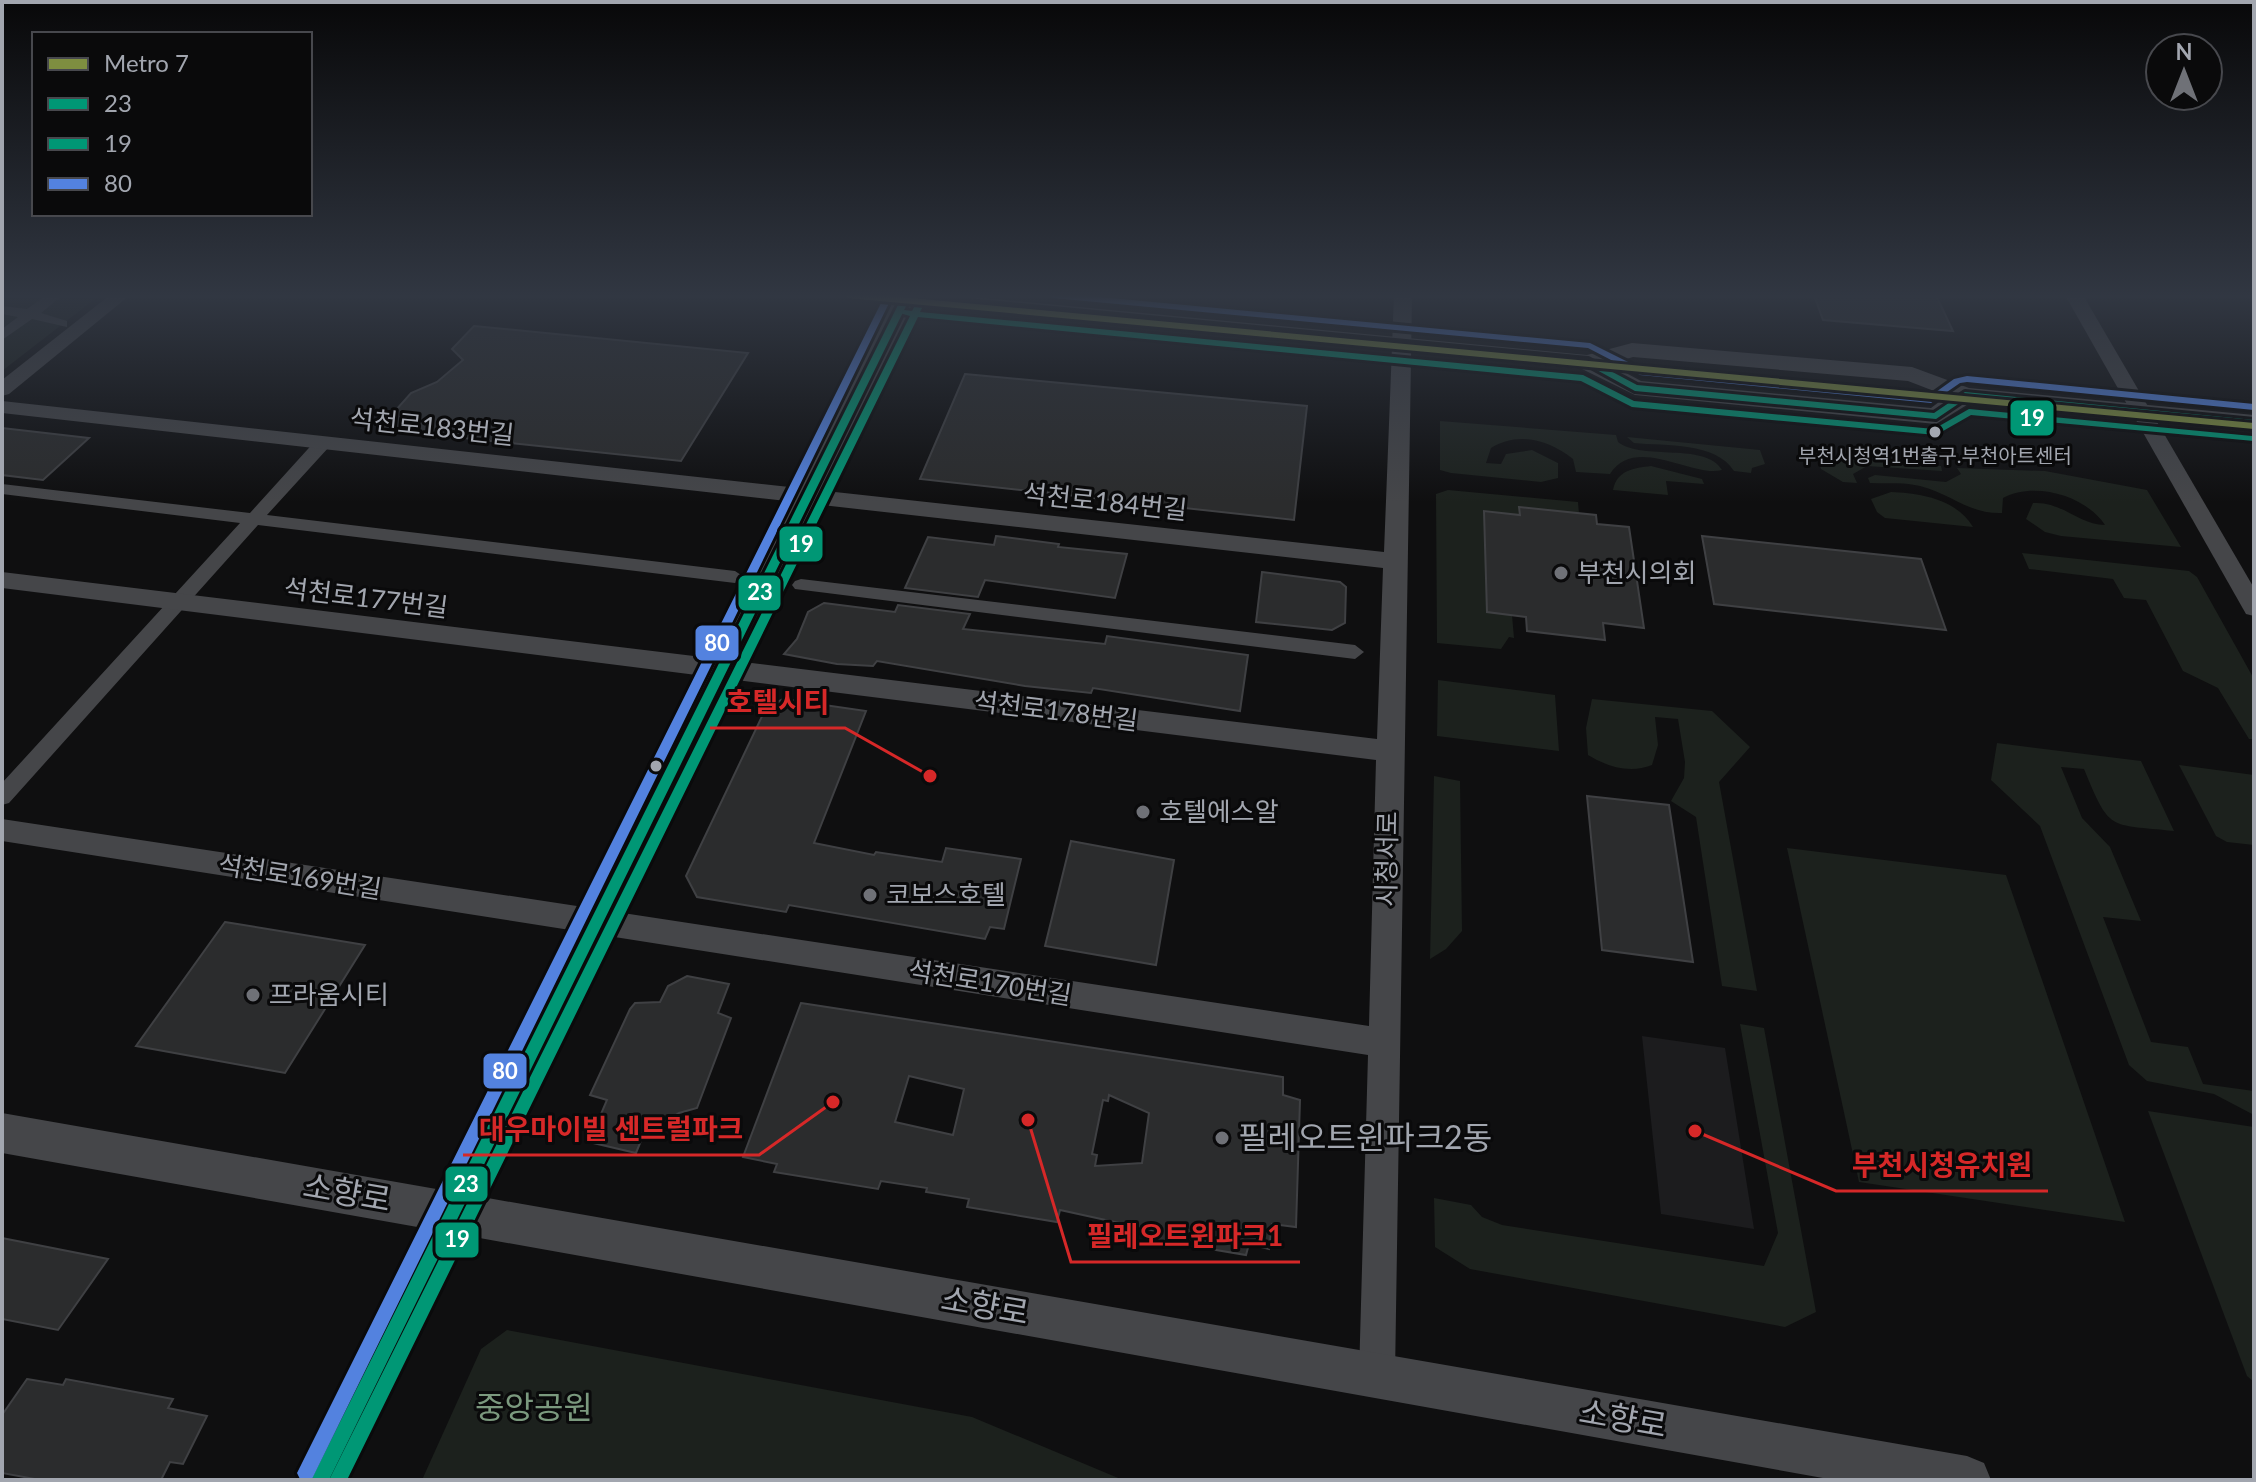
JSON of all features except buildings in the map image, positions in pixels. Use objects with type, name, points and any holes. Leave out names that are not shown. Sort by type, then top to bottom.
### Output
[{"type":"street","points":[[2,390],[34,364]]},
{"type":"street","points":[[320,1480],[809,497],[868,364]]},
{"type":"street","name":"시청서로","points":[[1377,1375],[1389,751],[1400,364]]},
{"type":"street","points":[[1592,364],[1635,388],[1936,416],[1965,395]]},
{"type":"street","points":[[1797,364],[1912,374],[1965,395],[2254,423]]},
{"type":"street","points":[[2113,364],[2254,608]]},
{"type":"street","name":"석천로183번길","points":[[2,407],[809,497]]},
{"type":"street","points":[[2,797],[323,443]]},
{"type":"street","points":[[2,489],[735,577]]},
{"type":"street","name":"석천로184번길","points":[[809,497],[1277,539],[1394,561]]},
{"type":"street","name":"석천로177번길","points":[[2,580],[723,671]]},
{"type":"street","points":[[801,585],[1355,652]]},
{"type":"street","name":"석천로178번길","points":[[723,671],[1389,751]]},
{"type":"street","name":"석천로169번길","points":[[2,830],[597,923]]},
{"type":"street","name":"석천로170번길","points":[[597,923],[1384,1043]]},
{"type":"street","name":"소향로","points":[[2,1133],[1967,1480]]},
{"type":"shaded area","points":[[1642,1036],[1725,1048],[1754,1229],[1661,1214]]},
{"type":"green space","points":[[1440,421],[1616,435],[1618,442],[1629,448],[1703,456],[1722,470],[1710,471],[1649,457],[1621,463],[1610,474],[1576,472],[1573,459],[1564,452],[1544,443],[1522,439],[1491,448],[1486,463],[1501,464],[1506,454],[1532,450],[1558,463],[1558,478],[1541,482],[1451,473],[1440,470]]},
{"type":"green space","points":[[1627,437],[1760,450],[1765,464],[1752,468],[1751,473],[1734,471],[1726,462],[1703,450],[1634,443]]},
{"type":"green space","points":[[1817,456],[1941,466],[1942,471],[1867,466],[1853,474],[1857,483],[1843,482],[1821,469]]},
{"type":"green space","points":[[1651,466],[1702,479],[1704,484],[1666,481],[1668,495],[1613,490],[1622,474]]},
{"type":"green space","points":[[1957,468],[2045,471],[2147,490],[2181,547],[2061,536],[2045,532],[2026,519],[2033,503],[2043,503],[2105,525],[2086,506],[2059,494],[2044,491],[2016,493],[2003,498],[2002,513],[1990,512],[1920,486],[1870,483],[1868,478],[1875,475],[1946,482],[1961,474]]},
{"type":"green space","points":[[1448,490],[1578,502],[1579,514],[1519,508],[1520,515],[1484,512],[1487,612],[1512,615],[1514,638],[1509,637],[1501,649],[1437,643],[1436,494]]},
{"type":"green space","points":[[1891,492],[1936,499],[1957,510],[1973,527],[1885,518],[1877,512],[1871,499]]},
{"type":"green space","points":[[2022,553],[2189,571],[2197,577],[2254,679],[2254,739],[2249,739],[2218,688],[2183,671],[2146,600],[2124,598],[2113,579],[2029,569]]},
{"type":"green space","points":[[1438,680],[1555,695],[1559,751],[1437,736]]},
{"type":"green space","points":[[1592,699],[1712,711],[1750,747],[1719,782],[1757,991],[1722,986],[1696,817],[1671,801],[1684,778],[1685,762],[1678,719],[1655,717],[1658,745],[1652,765],[1636,769],[1619,768],[1588,755],[1586,728]]},
{"type":"green space","points":[[1997,743],[2141,761],[2174,831],[2123,825],[2114,821],[2100,804],[2084,769],[2061,767],[2082,818],[2110,847],[2141,921],[2103,917],[2151,1042],[2188,1047],[2203,1084],[2254,1091],[2254,1115],[2214,1094],[2147,1081],[2129,1065],[2040,826],[1991,780]]},
{"type":"green space","points":[[2179,765],[2254,775],[2254,845],[2227,842],[2216,836]]},
{"type":"green space","points":[[1434,776],[1460,781],[1462,931],[1446,949],[1430,959]]},
{"type":"green space","points":[[1787,848],[2006,875],[2125,1222],[1859,1182]]},
{"type":"green space","points":[[1740,1024],[1764,1028],[1816,1312],[1785,1327],[1470,1269],[1435,1247],[1434,1198],[1471,1205],[1482,1217],[1502,1225],[1764,1266],[1778,1233]]},
{"type":"green space","points":[[2148,1111],[2254,1127],[2254,1382],[2247,1376]]},
{"type":"green space","name":"중앙공원","points":[[507,1330],[972,1417],[1123,1480],[422,1480],[481,1349]]},
{"type":"metro line","name":"7","points":[[1590,364],[2254,426]]},
{"type":"transit line","name":"80","points":[[306,1473],[855,364]]},
{"type":"transit line","name":"23","points":[[320,1480],[873,364]]},
{"type":"transit line","name":"19","points":[[338,1480],[890,364]]},
{"type":"transit line","name":"19","points":[[1438,364],[1583,378],[1632,404],[1936,432],[1969,412],[2252,439]]},
{"type":"transit line","name":"23","points":[[1592,364],[1635,388],[1936,416],[1965,395],[2254,423]]},
{"type":"transit line","name":"80","points":[[1625,364],[1640,372],[1931,400],[1957,381],[1967,379],[2254,407]]},
{"type":"place","name":"부천시청역1번출구.부천아트센터","points":[[1935,432]]},
{"type":"place","name":"부천시의회","points":[[1561,573]]},
{"type":"place","name":"호텔시티","points":[[930,776]]},
{"type":"place","name":"호텔에스알","points":[[1143,812]]},
{"type":"place","name":"코보스호텔","points":[[870,895]]},
{"type":"place","name":"프라움시티","points":[[253,995]]},
{"type":"place","name":"대우마이빌 센트럴파크","points":[[833,1102]]},
{"type":"place","name":"필레오트윈파크1","points":[[1028,1120]]},
{"type":"place","name":"부천시청유치원","points":[[1695,1131]]},
{"type":"place","name":"필레오트윈파크2동","points":[[1222,1138]]}]
